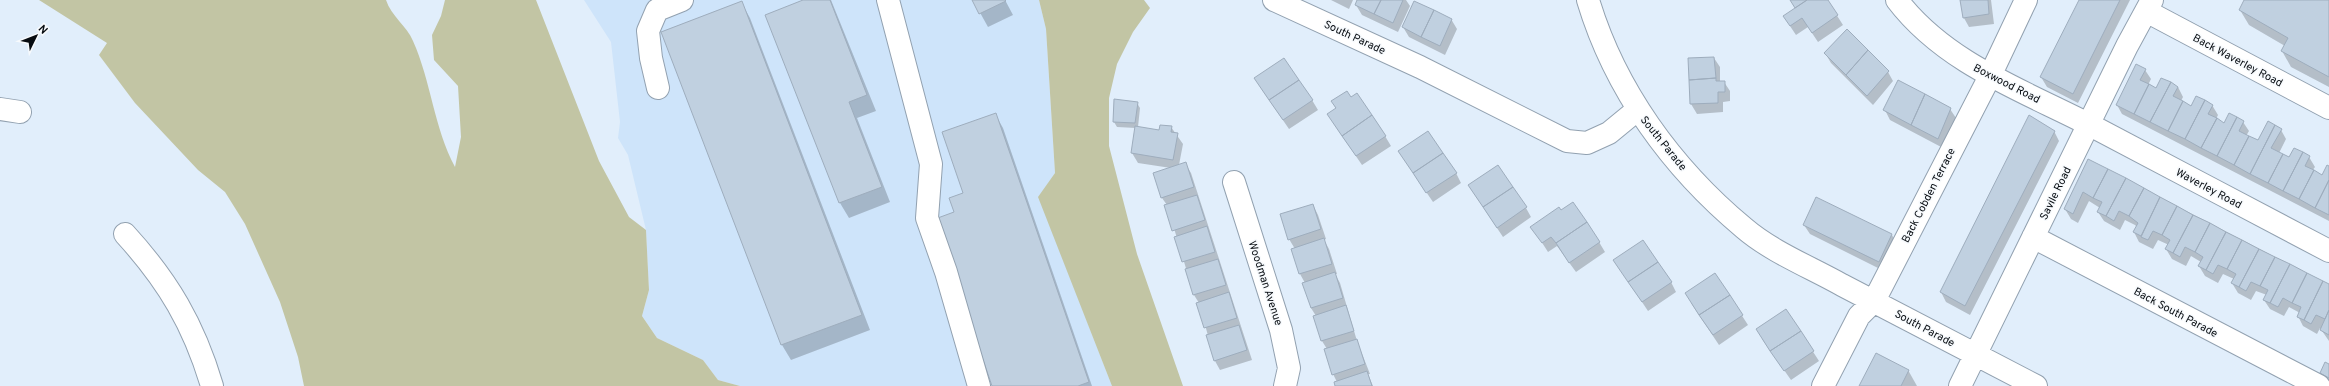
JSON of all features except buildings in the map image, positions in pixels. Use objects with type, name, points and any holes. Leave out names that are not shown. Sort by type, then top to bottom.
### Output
[{"type":"street","points":[[658,88],[651,58],[648,31],[657,10],[682,0]]},
{"type":"street","points":[[888,0],[931,164],[927,218],[946,272],[979,386]]},
{"type":"street","name":"South Parade","points":[[1274,0],[1420,67],[1567,141],[1587,143],[1609,133],[1637,110],[1672,155],[1706,193],[1745,229],[1787,256],[2036,386]]},
{"type":"street","points":[[1588,0],[1603,46],[1637,110]]},
{"type":"street","name":"Boxwood Road","points":[[1897,0],[1905,11],[1940,43],[1990,76],[2089,124]]},
{"type":"street","name":"Back Cobden Terrace","points":[[1823,386],[1859,316],[1874,301],[1990,76],[2026,0]]},
{"type":"street","name":"Back Waverley Road","points":[[2149,6],[2329,108]]},
{"type":"street","name":"Savile Road","points":[[1960,386],[2149,6]]},
{"type":"street","name":"Waverley Road","points":[[2089,124],[2329,251]]},
{"type":"street","name":"Woodman Avenue","points":[[1234,182],[1281,330],[1289,368],[1285,386]]},
{"type":"street","points":[[125,234],[147,259],[181,307],[203,357],[212,386]]},
{"type":"street","name":"Back South Parade","points":[[2033,237],[2319,386]]},
{"type":"shaded area","points":[[584,0],[1039,0],[1046,29],[1055,173],[1039,197],[1112,386],[740,386],[718,380],[703,360],[657,338],[642,316],[649,290],[646,230],[628,155],[618,138],[620,122],[611,42]]},
{"type":"green space","points":[[39,0],[386,0],[391,11],[413,41],[424,72],[442,136],[455,167],[461,137],[458,86],[434,60],[432,35],[441,16],[445,0],[536,0],[599,161],[629,217],[646,230],[649,290],[642,316],[657,338],[703,360],[718,380],[740,386],[304,386],[298,357],[280,302],[245,224],[225,192],[198,170],[135,103],[99,55],[107,43]]},
{"type":"green space","points":[[1039,0],[1144,0],[1150,8],[1133,32],[1117,64],[1109,98],[1109,146],[1137,254],[1183,386],[1112,386],[1038,197],[1055,173],[1046,29]]}]
